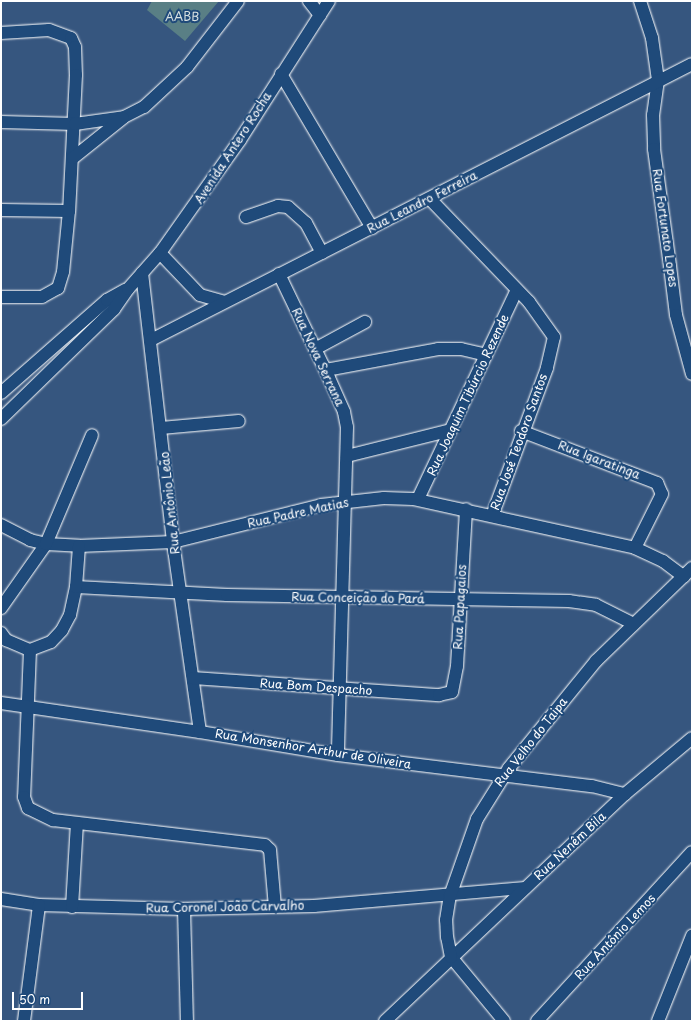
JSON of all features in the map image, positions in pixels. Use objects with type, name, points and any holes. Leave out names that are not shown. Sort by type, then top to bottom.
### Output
[{"type":"street","points":[[73,158],[124,118],[144,107],[187,67],[238,1]]},
{"type":"street","points":[[309,1],[320,15]]},
{"type":"street","name":"Avenida Antero Rocha","points":[[1,419],[114,309],[128,289],[160,253],[240,140],[329,1]]},
{"type":"street","name":"Rua Fortunato Lopes","points":[[640,1],[652,38],[658,80],[653,115],[654,149],[676,315],[692,374]]},
{"type":"street","points":[[1,32],[49,30],[71,38],[75,47],[75,124],[63,272],[58,288],[42,297],[1,297]]},
{"type":"street","name":"Rua Leandro Ferreira","points":[[151,340],[692,64]]},
{"type":"street","points":[[281,74],[372,228]]},
{"type":"street","points":[[1,122],[75,124],[124,118]]},
{"type":"street","points":[[430,199],[445,217],[517,290]]},
{"type":"street","points":[[246,217],[278,206],[288,207],[306,223],[322,253]]},
{"type":"street","points":[[1,210],[69,211]]},
{"type":"street","points":[[160,253],[200,295],[224,302]]},
{"type":"street","name":"Rua Antônio Leão","points":[[142,274],[151,340],[173,542],[200,732]]},
{"type":"street","name":"Rua Nova Serrana","points":[[279,274],[326,370],[344,412],[347,456],[344,598],[338,755]]},
{"type":"street","name":"Avenida Antero Rocha","points":[[1,393],[107,300],[128,289]]},
{"type":"street","name":"Rua Joaquim Tibúrcio Rezende","points":[[418,499],[517,290]]},
{"type":"street","name":"Rua José Teodoro Santos","points":[[492,516],[521,430],[546,368],[554,337],[542,318],[517,290]]},
{"type":"street","points":[[315,349],[365,322]]},
{"type":"street","points":[[326,370],[443,348],[486,355]]},
{"type":"street","points":[[161,428],[239,421]]},
{"type":"street","points":[[347,456],[451,430]]},
{"type":"street","name":"Rua Igaratinga","points":[[521,430],[657,483],[662,494],[635,548]]},
{"type":"street","points":[[1,608],[46,544],[92,435]]},
{"type":"street","name":"Rua Padre Matias","points":[[1,525],[18,535],[46,544],[80,546],[173,542],[277,516],[346,501],[384,498],[418,499],[635,548],[688,572]]},
{"type":"street","name":"Rua Papagaios","points":[[439,695],[452,692],[455,685],[466,509]]},
{"type":"street","points":[[1,633],[6,640],[30,650],[51,642],[62,630],[70,615],[76,587],[80,546]]},
{"type":"street","name":"Rua Velho do Taipa","points":[[451,957],[446,920],[450,896],[477,819],[504,775],[596,661],[688,572]]},
{"type":"street","name":"Rua Conceição do Pará","points":[[76,587],[181,593],[344,598],[576,602],[596,605],[634,624]]},
{"type":"street","points":[[30,650],[26,706],[24,797],[28,808],[53,820],[264,845],[270,850],[275,907]]},
{"type":"street","name":"Rua Bom Despacho","points":[[193,678],[439,695]]},
{"type":"street","name":"Rua Monsenhor Arthur de Oliveira","points":[[1,703],[200,732],[338,755],[592,786],[625,794]]},
{"type":"street","name":"Rua Nenêm Bila","points":[[385,1021],[625,794],[692,738]]},
{"type":"street","points":[[72,907],[76,823]]},
{"type":"street","name":"Rua Antônio Lemos","points":[[537,1021],[692,852]]},
{"type":"street","name":"Rua Coronel João Carvalho","points":[[1,899],[39,905],[72,907],[184,909],[275,907],[450,896],[525,888]]},
{"type":"street","points":[[24,1021],[39,905]]},
{"type":"street","points":[[184,909],[187,1021]]},
{"type":"street","points":[[658,1021],[688,956],[692,936]]},
{"type":"street","points":[[451,957],[504,1021]]},
{"type":"green space","name":"AABB","points":[[152,1],[219,1],[185,41],[147,10]]}]
